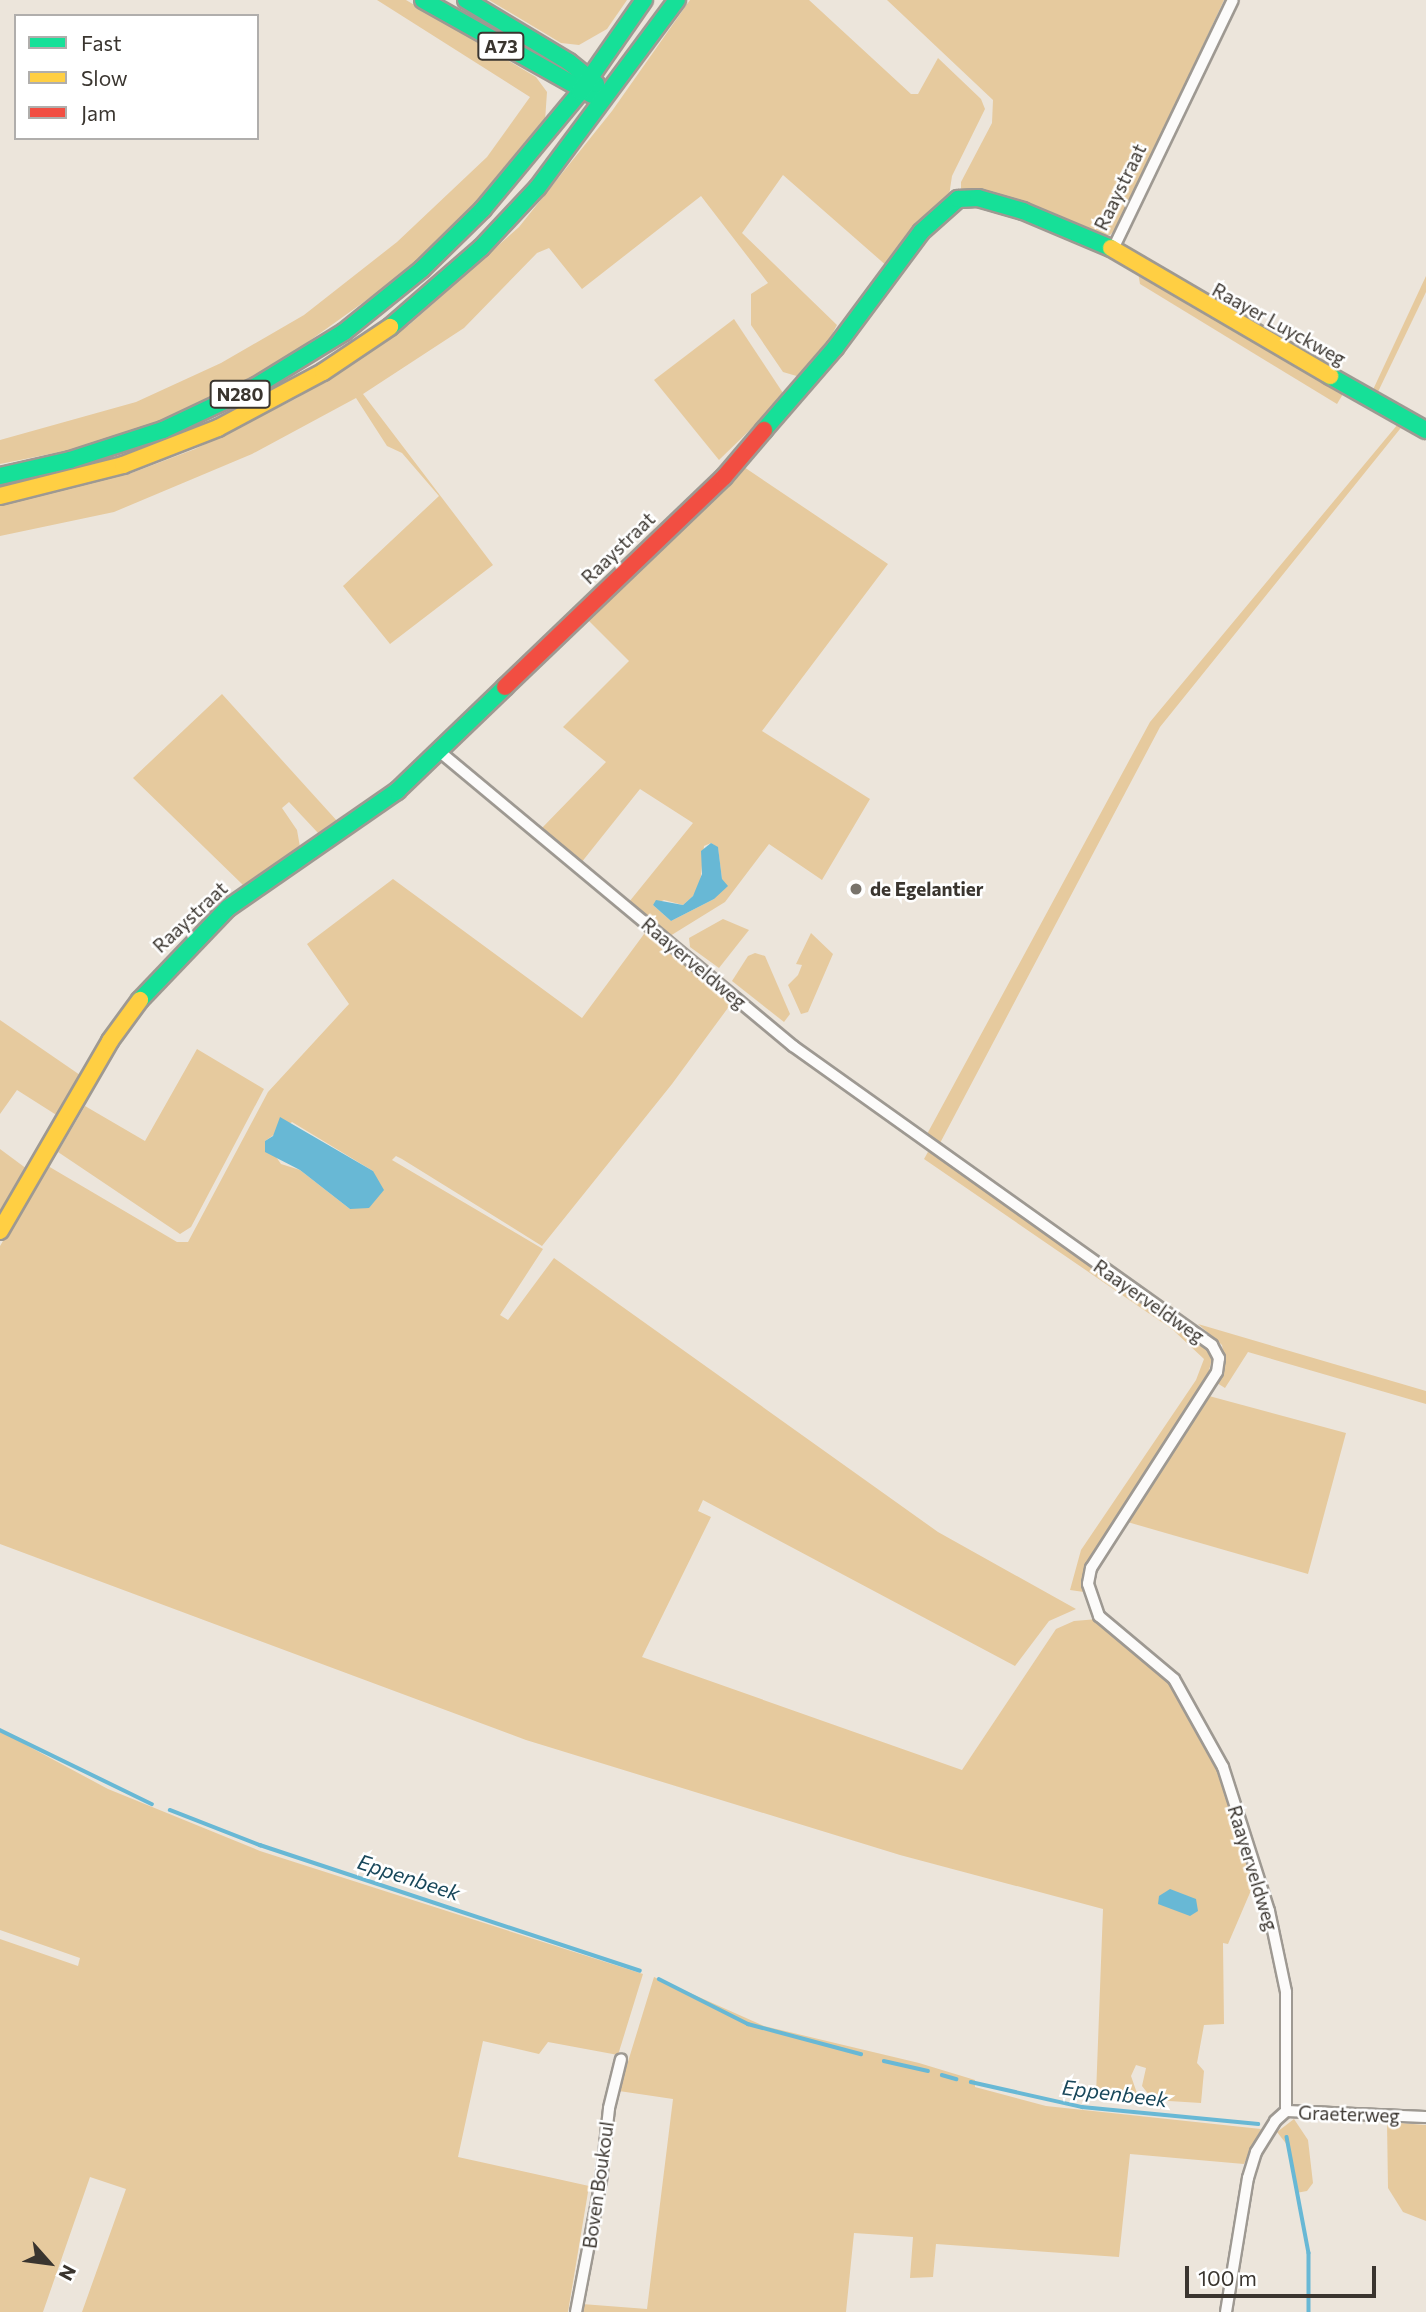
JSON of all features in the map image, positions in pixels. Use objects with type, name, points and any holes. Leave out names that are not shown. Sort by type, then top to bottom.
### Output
[{"type":"main road","name":"A73","points":[[423,0],[580,92],[607,99]]},
{"type":"main road","name":"A73","points":[[466,0],[590,76],[607,99]]},
{"type":"main road","name":"N280","points":[[0,476],[70,460],[163,430],[256,386],[314,352],[383,302],[446,247],[504,185],[580,92],[644,0]]},
{"type":"main road","name":"N280","points":[[0,496],[71,481],[170,448],[269,402],[357,350],[427,299],[481,248],[538,187],[607,99],[677,0]]},
{"type":"main road","name":"Raaystraat","points":[[0,1231],[110,1041],[154,980],[228,908],[347,829],[439,751],[750,449],[835,348],[921,232],[958,199],[978,198],[1023,211],[1113,249]]},
{"type":"main road","name":"Raayer Luyckweg","points":[[1113,249],[1191,298],[1426,430]]},
{"type":"street","name":"Raaystraat","points":[[1113,249],[1233,0]]},
{"type":"street","name":"Raayerveldweg","points":[[439,751],[793,1046],[1212,1345],[1219,1358],[1217,1372],[1091,1568],[1088,1584],[1100,1616],[1174,1679],[1223,1767],[1269,1911],[1286,1992],[1286,2112]]},
{"type":"street","name":"Boven Boukoul","points":[[576,2312],[601,2181],[608,2108],[621,2059]]},
{"type":"street","name":"Graeterweg","points":[[1226,2312],[1248,2178],[1256,2152],[1275,2121],[1286,2112],[1426,2117]]},
{"type":"shaded area","points":[[377,0],[406,0],[536,77],[547,92],[545,121],[488,192],[417,264],[263,374],[173,416],[80,448],[0,464],[0,440],[136,402],[221,363],[304,315],[397,242],[487,157],[530,97]]},
{"type":"shaded area","points":[[489,0],[627,0],[607,29],[579,45],[561,43]]},
{"type":"shaded area","points":[[690,0],[809,0],[911,94],[918,94],[938,58],[981,99],[985,109],[952,176],[949,196],[888,267],[783,175],[742,233],[837,325],[823,351],[800,377],[783,372],[751,325],[751,294],[768,283],[701,196],[582,289],[549,248],[537,253],[464,328],[363,394],[493,565],[390,644],[343,586],[439,496],[402,453],[387,446],[356,398],[252,454],[114,512],[0,536],[0,505],[129,474],[195,449],[297,398],[409,325],[519,227],[612,111]]},
{"type":"shaded area","points":[[887,0],[1224,0],[1120,225],[1110,235],[1094,236],[961,194],[961,182],[992,123],[993,100]]},
{"type":"shaded area","points":[[1138,272],[1343,394],[1337,404],[1140,284]]},
{"type":"shaded area","points":[[1426,276],[1426,292],[1376,396],[1371,394]]},
{"type":"shaded area","points":[[734,319],[785,396],[719,460],[654,380]]},
{"type":"shaded area","points":[[1398,424],[1404,424],[1160,727],[939,1145],[926,1136],[1150,722]]},
{"type":"shaded area","points":[[741,465],[888,564],[762,731],[870,799],[822,880],[769,844],[725,902],[670,936],[629,902],[693,823],[640,789],[581,863],[541,829],[606,762],[563,727],[629,661],[588,620]],"holes":[[[711,843],[718,848],[722,879],[714,899],[671,921],[653,905],[664,900],[683,905],[700,885],[704,846]]]},
{"type":"shaded area","points":[[222,694],[338,822],[319,834],[289,802],[282,808],[297,830],[300,847],[243,885],[133,778]]},
{"type":"shaded area","points":[[393,879],[582,1018],[647,930],[733,1001],[672,1084],[542,1246],[402,1159],[396,1156],[392,1160],[543,1249],[500,1315],[508,1320],[554,1258],[938,1532],[1076,1609],[1049,1621],[1015,1666],[703,1500],[698,1511],[711,1517],[642,1657],[962,1770],[1056,1629],[1074,1621],[1098,1619],[1170,1678],[1217,1762],[1255,1881],[1228,1944],[1223,1943],[1224,2024],[1204,2025],[1197,2063],[1204,2071],[1201,2103],[1153,2100],[1142,2086],[1146,2068],[1136,2065],[1131,2076],[1139,2099],[1096,2095],[1103,1909],[900,1855],[526,1740],[0,1544],[0,1246],[48,1166],[177,1242],[188,1242],[268,1092],[349,1004],[307,944]],"holes":[[[292,1122],[373,1171],[350,1209],[300,1170],[281,1164],[265,1141]]]},
{"type":"shaded area","points":[[723,919],[749,930],[719,968],[690,947],[689,938]]},
{"type":"shaded area","points":[[811,933],[833,954],[808,1012],[801,1014],[788,985],[798,975],[802,965],[796,964]]},
{"type":"shaded area","points":[[755,953],[765,956],[790,1014],[784,1022],[732,981],[748,956]]},
{"type":"shaded area","points":[[0,1020],[80,1075],[58,1116],[17,1090],[0,1114]]},
{"type":"shaded area","points":[[197,1049],[264,1089],[191,1227],[180,1234],[58,1152],[85,1106],[145,1141]]},
{"type":"shaded area","points":[[0,1149],[27,1169],[0,1216]]},
{"type":"shaded area","points":[[929,1150],[1179,1322],[1213,1355],[1205,1386],[1091,1555],[1083,1576],[1084,1592],[1070,1590],[1081,1550],[1196,1380],[1204,1359],[1173,1330],[924,1159]]},
{"type":"shaded area","points":[[1198,1324],[1426,1391],[1426,1404],[1248,1352],[1225,1388],[1217,1383],[1225,1362],[1222,1345]]},
{"type":"shaded area","points":[[1209,1396],[1346,1433],[1308,1574],[1124,1521]]},
{"type":"shaded area","points":[[0,1731],[108,1789],[260,1851],[643,1974],[618,2055],[548,2042],[539,2054],[483,2041],[458,2157],[589,2186],[568,2312],[82,2312],[126,2189],[90,2177],[43,2312],[0,2312],[0,1939],[78,1966],[80,1958],[0,1930]]},
{"type":"shaded area","points":[[654,1977],[764,2026],[919,2063],[975,2080],[975,2087],[1046,2106],[1261,2129],[1244,2164],[1130,2154],[1119,2257],[936,2244],[933,2277],[910,2278],[913,2237],[854,2233],[846,2312],[580,2312],[582,2304],[647,2309],[673,2099],[619,2091]]},
{"type":"shaded area","points":[[1294,2119],[1308,2140],[1313,2183],[1307,2191],[1296,2193],[1288,2146],[1277,2132]]},
{"type":"shaded area","points":[[1387,2122],[1426,2125],[1426,2221],[1403,2212],[1388,2188]]},
{"type":"water","points":[[711,843],[718,847],[722,879],[728,886],[714,899],[671,921],[653,905],[656,900],[683,905],[693,896],[702,874],[701,851]]},
{"type":"water","points":[[280,1117],[373,1171],[384,1190],[369,1208],[350,1209],[300,1170],[265,1152],[265,1141],[273,1136]]},
{"type":"water","points":[[1170,1889],[1196,1899],[1198,1911],[1190,1916],[1158,1904],[1159,1896]]},
{"type":"waterway","name":"Eppenbeek","points":[[0,1730],[152,1804]]},
{"type":"waterway","name":"Eppenbeek","points":[[170,1810],[260,1845],[640,1971]]},
{"type":"waterway","name":"Eppenbeek","points":[[659,1979],[748,2024],[861,2054]]},
{"type":"waterway","name":"Eppenbeek","points":[[884,2061],[928,2071]]},
{"type":"waterway","name":"Eppenbeek","points":[[942,2075],[956,2079]]},
{"type":"waterway","name":"Eppenbeek","points":[[971,2082],[1082,2107],[1258,2124]]},
{"type":"waterway","name":"Eppenbeek","points":[[1287,2137],[1309,2253],[1309,2312]]},
{"type":"traffic: fast","points":[[423,0],[592,95]]},
{"type":"traffic: fast","points":[[466,0],[569,62],[596,84]]},
{"type":"traffic: fast","points":[[0,476],[70,460],[163,430],[256,386],[344,332],[422,269],[483,209],[580,92],[644,0]]},
{"type":"traffic: fast","points":[[390,327],[481,248],[538,187],[677,0]]},
{"type":"traffic: fast","points":[[764,430],[835,348],[921,232],[958,199],[978,198],[1023,211],[1111,248]]},
{"type":"traffic: fast","points":[[1330,376],[1426,430]]},
{"type":"traffic: fast","points":[[140,1000],[228,908],[397,791],[505,687]]},
{"type":"traffic: slow","points":[[1111,248],[1330,376]]},
{"type":"traffic: slow","points":[[0,496],[123,465],[218,428],[323,372],[390,327]]},
{"type":"traffic: slow","points":[[0,1231],[110,1041],[140,1000]]},
{"type":"traffic: jam","points":[[505,687],[724,477],[764,430]]},
{"type":"place","name":"de Egelantier","points":[[856,889]]}]
